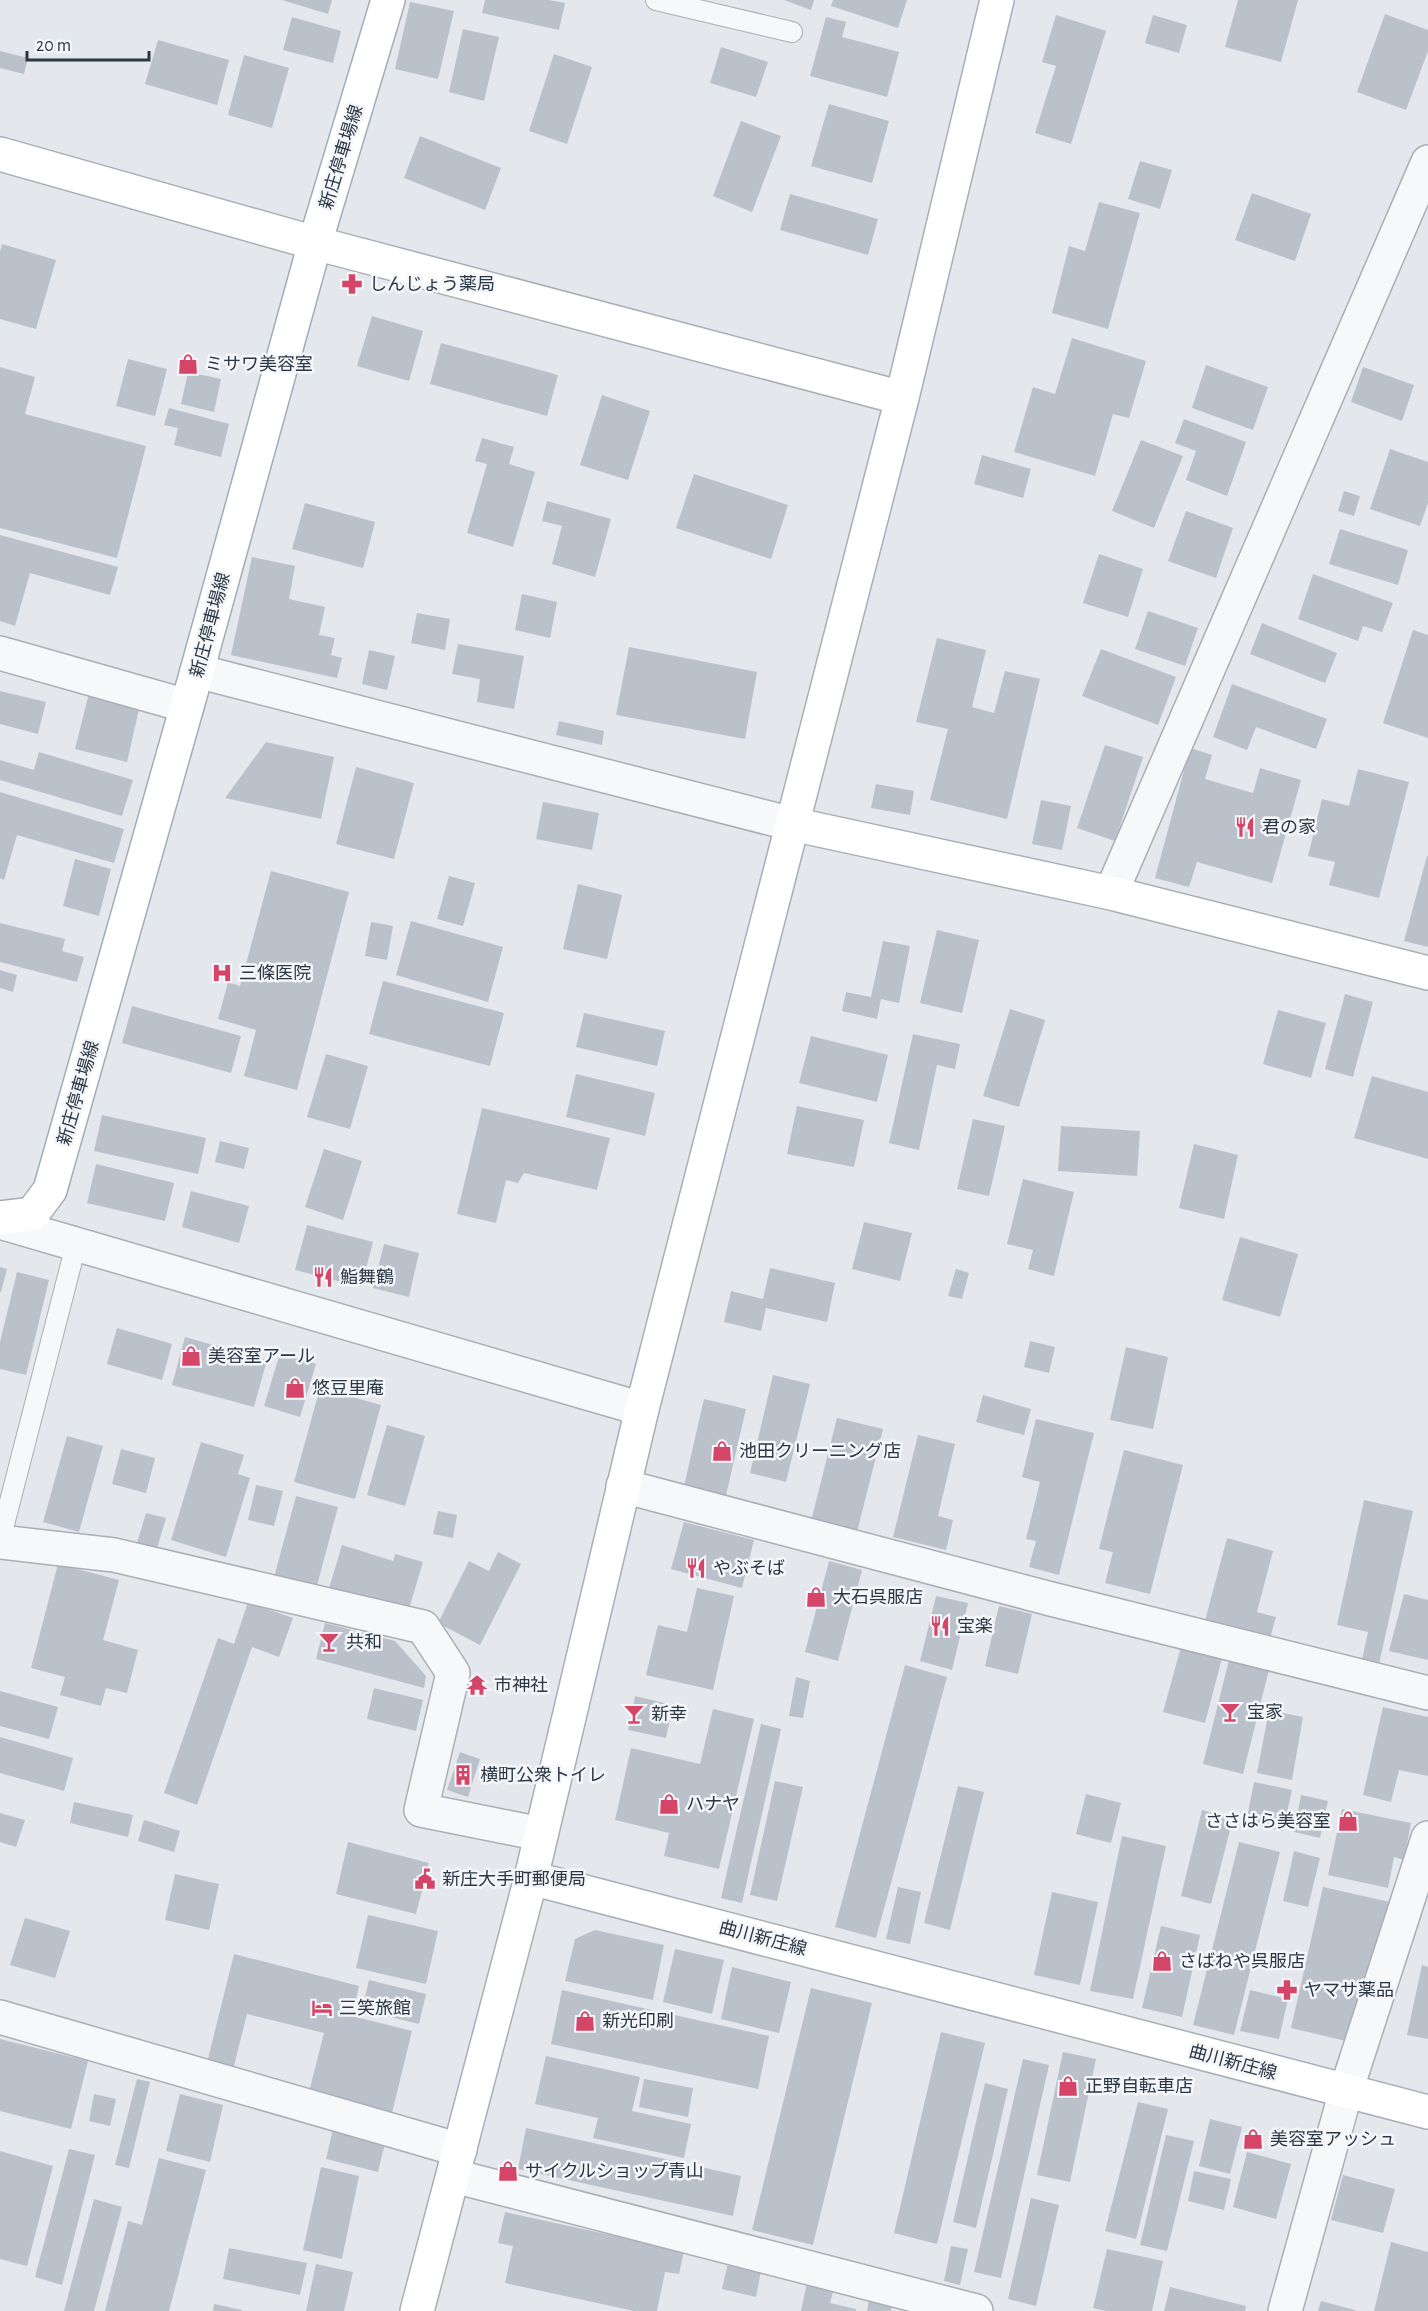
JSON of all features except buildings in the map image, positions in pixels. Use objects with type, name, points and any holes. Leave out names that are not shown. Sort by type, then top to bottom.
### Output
[{"type":"street","name":"新庄停車場線","points":[[0,1220],[32,1214],[50,1190],[188,706],[315,243],[388,0]]},
{"type":"street","points":[[417,2311],[531,1878],[642,1409],[902,398],[997,0]]},
{"type":"street","points":[[0,154],[315,243],[902,398]]},
{"type":"street","points":[[1111,893],[1428,162]]},
{"type":"street","points":[[0,653],[188,706]]},
{"type":"street","points":[[197,671],[792,824],[1111,893],[1428,973]]},
{"type":"street","points":[[0,1220],[76,1245],[642,1409]]},
{"type":"street","points":[[623,1486],[1051,1599],[1428,1693]]},
{"type":"street","points":[[0,1541],[114,1555],[423,1627],[453,1673],[421,1810],[541,1834]]},
{"type":"street","points":[[1285,2311],[1346,2091],[1428,1838]]},
{"type":"street","name":"曲川新庄線","points":[[531,1878],[1428,2112]]},
{"type":"street","points":[[0,2017],[457,2163],[975,2311]]},
{"type":"lane","points":[[656,0],[703,5],[792,32]]},
{"type":"lane","points":[[0,1541],[76,1245]]},
{"type":"place","name":"しんじょう薬局","points":[[352,284]]},
{"type":"place","name":"ミサワ美容室","points":[[188,364]]},
{"type":"place","name":"君の家","points":[[1245,827]]},
{"type":"place","name":"三條医院","points":[[222,973]]},
{"type":"place","name":"鮨舞鶴","points":[[323,1277]]},
{"type":"place","name":"美容室アール","points":[[191,1356]]},
{"type":"place","name":"悠豆里庵","points":[[295,1388]]},
{"type":"place","name":"池田クリーニング店","points":[[722,1451]]},
{"type":"place","name":"やぶそば","points":[[696,1568]]},
{"type":"place","name":"大石呉服店","points":[[816,1597]]},
{"type":"place","name":"宝楽","points":[[940,1626]]},
{"type":"place","name":"共和","points":[[329,1642]]},
{"type":"place","name":"市神社","points":[[477,1685]]},
{"type":"place","name":"宝家","points":[[1230,1712]]},
{"type":"place","name":"新幸","points":[[634,1714]]},
{"type":"place","name":"横町公衆トイレ","points":[[463,1775]]},
{"type":"place","name":"ハナヤ","points":[[669,1804]]},
{"type":"place","name":"ささはら美容室","points":[[1348,1821]]},
{"type":"place","name":"新庄大手町郵便局","points":[[425,1879]]},
{"type":"place","name":"さばねや呉服店","points":[[1162,1961]]},
{"type":"place","name":"ヤマサ薬品","points":[[1287,1990]]},
{"type":"place","name":"三笑旅館","points":[[322,2008]]},
{"type":"place","name":"新光印刷","points":[[585,2021]]},
{"type":"place","name":"正野自転車店","points":[[1068,2086]]},
{"type":"place","name":"美容室アッシュ","points":[[1253,2139]]},
{"type":"place","name":"サイクルショップ青山","points":[[508,2171]]}]
